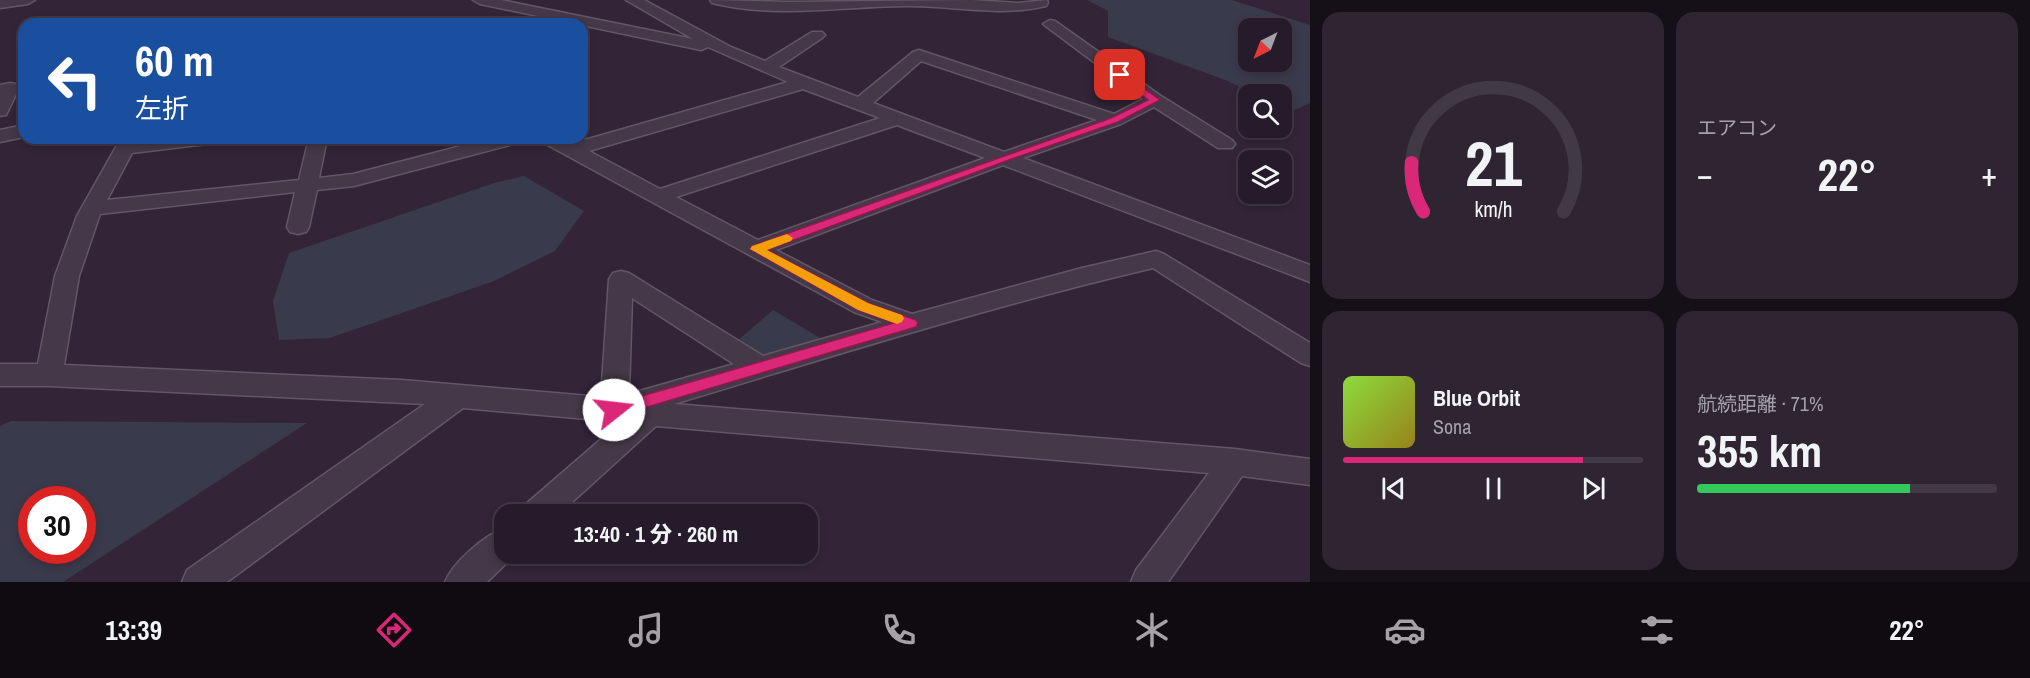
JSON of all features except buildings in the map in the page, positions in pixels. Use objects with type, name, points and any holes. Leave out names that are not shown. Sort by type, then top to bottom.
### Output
[{"type":"street","points":[[0,4],[28,0]]},
{"type":"street","points":[[480,0],[568,18]]},
{"type":"street","points":[[633,0],[725,50],[804,82],[1310,274]]},
{"type":"street","points":[[717,0],[790,5],[837,6],[908,2],[1018,7],[1041,3],[1040,0]]},
{"type":"street","points":[[588,22],[725,50]]},
{"type":"street","points":[[1050,24],[1155,100],[1225,144]]},
{"type":"street","points":[[768,67],[817,35]]},
{"type":"street","points":[[861,104],[919,55],[1115,120]]},
{"type":"street","points":[[572,150],[804,82]]},
{"type":"street","points":[[0,90],[10,88],[0,111]]},
{"type":"street","points":[[756,249],[1115,120],[1155,100]]},
{"type":"street","points":[[658,196],[899,118]]},
{"type":"street","points":[[0,136],[18,132]]},
{"type":"street","points":[[50,375],[67,276],[92,208],[126,144]]},
{"type":"street","points":[[298,227],[317,144]]},
{"type":"street","points":[[92,208],[354,180],[491,144]]},
{"type":"street","points":[[560,144],[863,306],[911,323]]},
{"type":"street","points":[[614,410],[911,323],[1082,276],[1156,259],[1310,356]]},
{"type":"street","points":[[614,410],[621,279],[759,368]]},
{"type":"street","points":[[0,375],[50,375],[402,391],[1235,462],[1310,472]]},
{"type":"street","points":[[199,582],[458,396]]},
{"type":"street","points":[[548,504],[651,413]]},
{"type":"street","points":[[1148,582],[1235,462]]},
{"type":"street","points":[[462,582],[494,553]]},
{"type":"shaded area","points":[[1087,0],[1232,0],[1288,18],[1238,18],[1238,72],[1292,72],[1292,19],[1310,25],[1310,103],[1292,111],[1292,84],[1238,84],[1238,86],[1108,37],[1108,11]]},
{"type":"shaded area","points":[[524,176],[584,211],[555,251],[494,281],[330,338],[279,340],[273,301],[289,253],[494,183]]},
{"type":"shaded area","points":[[773,310],[827,342],[759,367],[729,348]]},
{"type":"shaded area","points":[[11,421],[307,423],[96,560],[96,486],[18,486],[18,564],[91,564],[63,582],[0,582],[0,426]]},
{"type":"slow traffic","points":[[787,238],[756,249],[863,306],[897,318]]},
{"type":"route","points":[[614,410],[911,323],[863,306],[756,249],[1115,120],[1155,100],[1120,75]]}]
